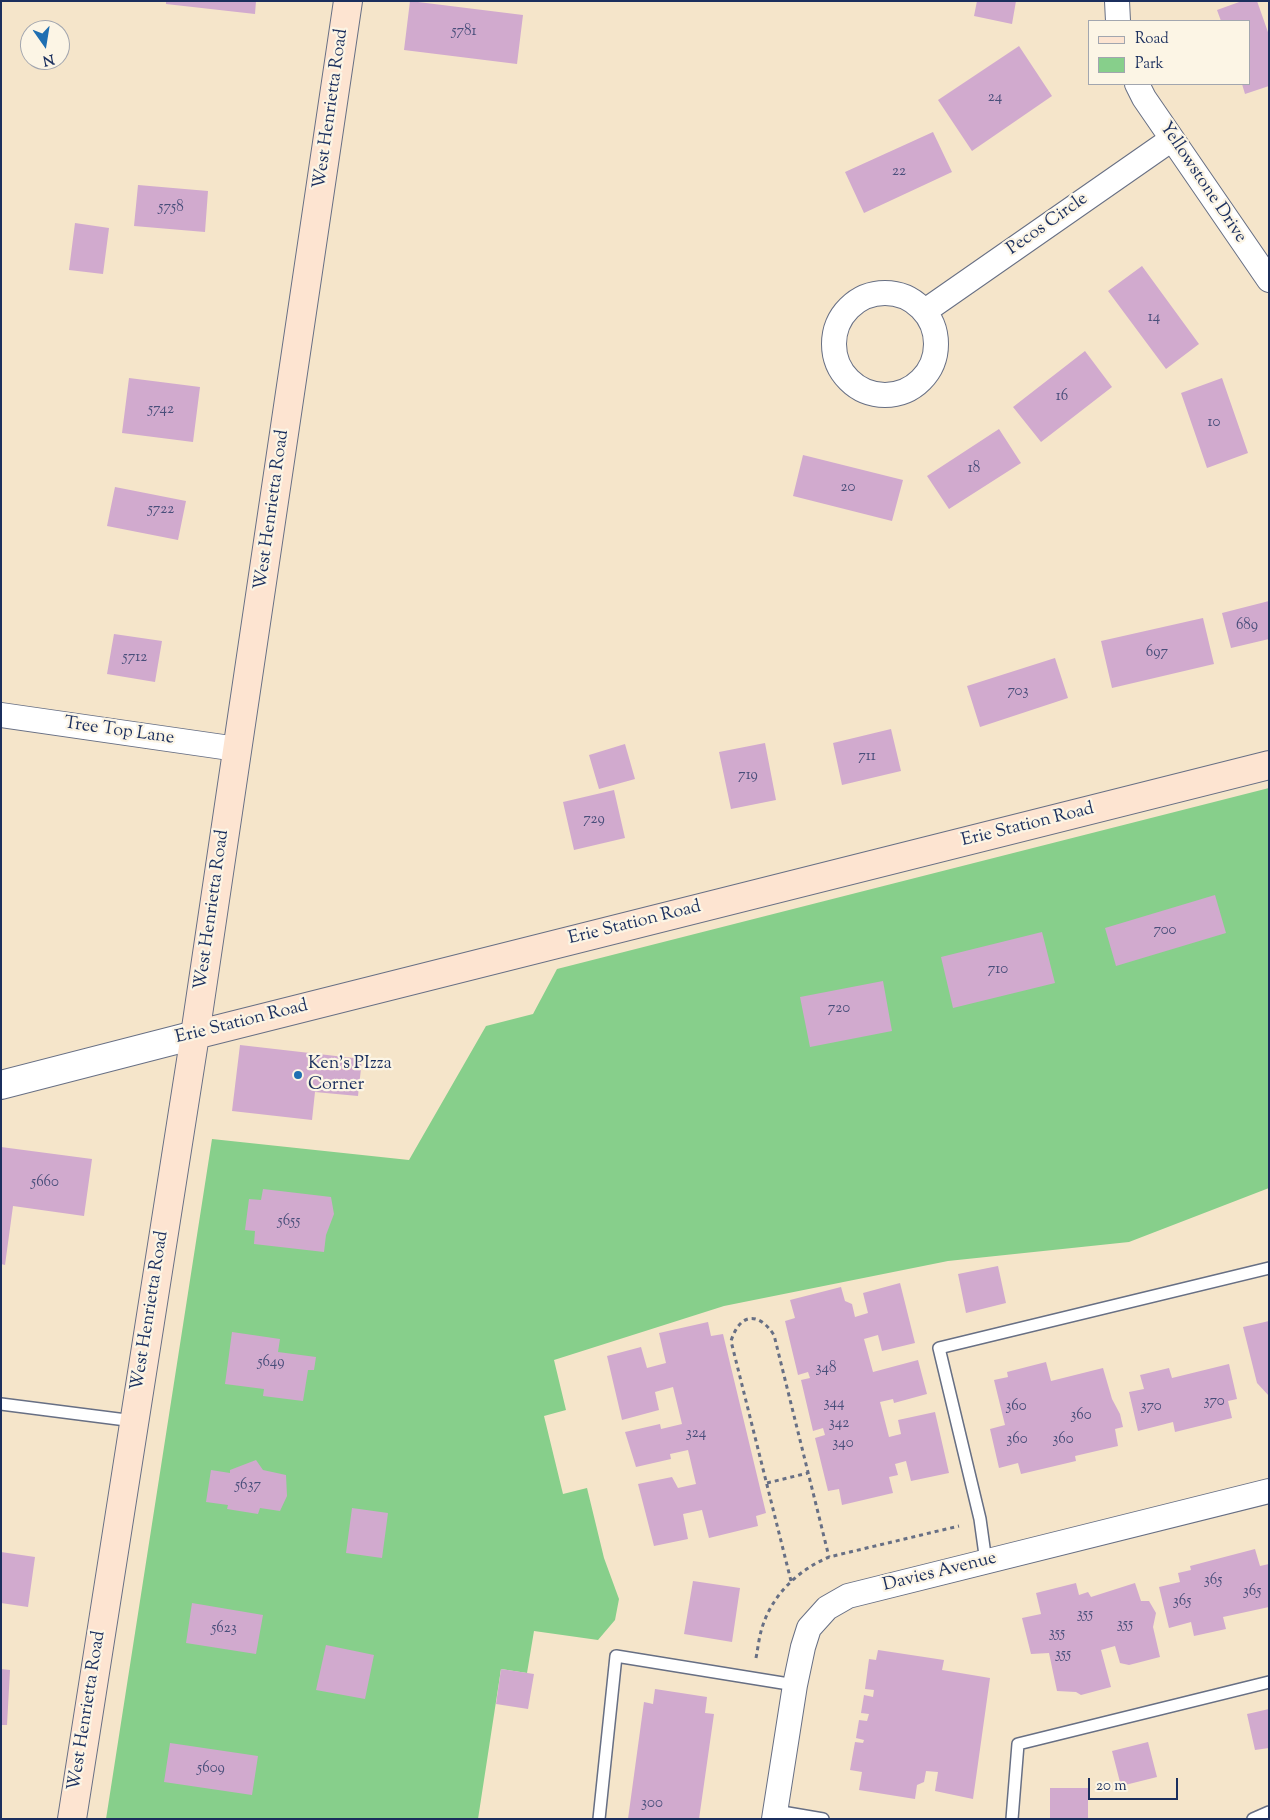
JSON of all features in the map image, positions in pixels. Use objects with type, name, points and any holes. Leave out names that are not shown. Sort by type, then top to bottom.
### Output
[{"type":"main road","name":"West Henrietta Road","points":[[72,1819],[194,1035],[348,1]]},
{"type":"main road","name":"Erie Station Road","points":[[194,1035],[1269,765]]},
{"type":"street","points":[[1117,1],[1118,20]]},
{"type":"street","name":"Yellowstone Drive","points":[[1138,85],[1144,98],[1269,280]]},
{"type":"street","name":"Pecos Circle","points":[[925,311],[1172,139]]},
{"type":"street","points":[[880,293],[896,293],[912,300],[925,311],[933,326],[936,342],[934,360],[926,375],[913,387],[897,394],[880,395],[863,391],[849,381],[839,368],[833,352],[834,335],[839,320],[849,306],[863,297],[880,293]]},
{"type":"street","name":"Tree Top Lane","points":[[1,714],[237,749]]},
{"type":"street","name":"Erie Station Road","points":[[1,1084],[194,1035]]},
{"type":"street","name":"Davies Avenue","points":[[775,1815],[795,1685],[809,1628],[827,1608],[848,1596],[1269,1492]]},
{"type":"lane","points":[[986,1562],[980,1519],[939,1348],[1269,1268]]},
{"type":"lane","points":[[1,1404],[134,1421]]},
{"type":"lane","points":[[599,1819],[616,1656],[795,1685]]},
{"type":"lane","points":[[1012,1819],[1018,1744],[1269,1682]]},
{"type":"lane","points":[[1253,1819],[1269,1812]]},
{"type":"lane","points":[[775,1815],[823,1819]]},
{"type":"path","points":[[791,1581],[731,1341],[734,1331],[741,1322],[749,1318],[759,1319],[766,1323],[774,1335],[828,1557]]},
{"type":"path","points":[[767,1483],[808,1473]]},
{"type":"green space","points":[[1269,788],[1269,1188],[1129,1242],[948,1261],[724,1306],[554,1360],[566,1410],[544,1416],[563,1494],[587,1488],[604,1558],[619,1599],[615,1620],[598,1640],[534,1631],[527,1673],[501,1669],[478,1819],[106,1819],[212,1139],[409,1160],[486,1026],[533,1014],[557,969]]},
{"type":"building","points":[[166,1],[256,1],[255,14],[166,4]]},
{"type":"building","points":[[410,1],[523,15],[517,64],[404,50]]},
{"type":"building","points":[[977,1],[1016,1],[1012,24],[974,16]]},
{"type":"building","points":[[1242,1],[1257,1],[1269,35],[1269,86],[1245,94],[1242,85],[1250,85],[1250,20],[1221,20],[1217,10]]},
{"type":"building","points":[[1019,46],[1052,96],[972,151],[938,100]]},
{"type":"building","points":[[933,132],[952,172],[864,213],[845,172]]},
{"type":"building","points":[[138,185],[208,191],[205,232],[134,226]]},
{"type":"building","points":[[75,223],[109,228],[103,274],[69,270]]},
{"type":"building","points":[[1142,266],[1199,344],[1166,369],[1108,291]]},
{"type":"building","points":[[1085,351],[1112,387],[1041,442],[1013,407]]},
{"type":"building","points":[[129,378],[200,387],[193,442],[122,433]]},
{"type":"building","points":[[1222,378],[1248,453],[1207,468],[1181,393]]},
{"type":"building","points":[[999,429],[1021,463],[949,509],[927,476]]},
{"type":"building","points":[[803,455],[903,480],[892,521],[793,496]]},
{"type":"building","points":[[115,487],[186,501],[178,540],[107,526]]},
{"type":"building","points":[[1269,601],[1269,639],[1231,648],[1222,613]]},
{"type":"building","points":[[1203,618],[1214,664],[1112,688],[1101,641]]},
{"type":"building","points":[[114,634],[162,641],[155,682],[107,674]]},
{"type":"building","points":[[1055,658],[1068,698],[980,727],[967,686]]},
{"type":"building","points":[[891,729],[901,771],[842,785],[833,743]]},
{"type":"building","points":[[765,743],[776,800],[731,809],[719,752]]},
{"type":"building","points":[[625,744],[635,779],[599,789],[589,755]]},
{"type":"building","points":[[614,790],[625,838],[574,850],[563,802]]},
{"type":"building","points":[[1215,895],[1226,933],[1116,966],[1105,928]]},
{"type":"building","points":[[1042,932],[1055,983],[953,1008],[941,957]]},
{"type":"building","points":[[883,981],[892,1031],[810,1047],[800,997]]},
{"type":"building","name":"Ken's PIzza Corner","points":[[240,1045],[362,1059],[358,1096],[315,1092],[312,1120],[232,1111]]},
{"type":"building","points":[[1,1147],[92,1159],[84,1216],[13,1206],[5,1265],[1,1264]]},
{"type":"building","points":[[263,1189],[331,1197],[334,1214],[326,1235],[324,1252],[254,1244],[255,1231],[245,1230],[249,1199],[261,1200]]},
{"type":"building","points":[[998,1266],[1006,1303],[966,1313],[958,1274]]},
{"type":"building","points":[[900,1283],[915,1343],[882,1351],[878,1335],[864,1339],[873,1372],[918,1360],[927,1394],[894,1403],[893,1399],[880,1402],[889,1437],[901,1434],[898,1420],[935,1412],[949,1473],[911,1481],[906,1461],[895,1464],[898,1475],[889,1477],[893,1493],[842,1505],[839,1489],[828,1491],[815,1438],[825,1435],[823,1428],[813,1431],[801,1380],[810,1378],[808,1372],[798,1375],[785,1321],[795,1318],[790,1300],[841,1287],[845,1301],[852,1304],[855,1317],[868,1313],[863,1293]]},
{"type":"building","points":[[1269,1321],[1269,1396],[1257,1383],[1243,1327]]},
{"type":"building","points":[[708,1322],[711,1336],[723,1334],[766,1513],[756,1516],[758,1526],[709,1538],[702,1510],[683,1514],[688,1539],[654,1546],[638,1484],[672,1477],[678,1488],[696,1484],[688,1450],[670,1454],[671,1459],[636,1467],[625,1432],[660,1424],[661,1429],[682,1424],[673,1387],[655,1392],[659,1410],[622,1420],[607,1356],[641,1347],[647,1368],[666,1363],[659,1333]]},
{"type":"building","points":[[232,1332],[280,1339],[278,1352],[316,1357],[314,1370],[308,1370],[303,1401],[263,1396],[264,1389],[225,1384]]},
{"type":"building","points":[[1046,1362],[1051,1381],[1103,1368],[1123,1427],[1115,1429],[1118,1446],[1075,1456],[1076,1461],[1021,1474],[1018,1463],[999,1468],[990,1429],[1005,1425],[994,1380],[1008,1377],[1007,1372]]},
{"type":"building","points":[[1229,1364],[1237,1399],[1228,1401],[1232,1418],[1175,1432],[1173,1422],[1138,1431],[1129,1392],[1144,1389],[1140,1375],[1169,1368],[1172,1378]]},
{"type":"building","points":[[256,1460],[263,1470],[286,1475],[287,1496],[280,1511],[260,1508],[258,1514],[227,1509],[228,1505],[206,1502],[211,1470],[230,1473],[230,1470]]},
{"type":"building","points":[[352,1508],[388,1513],[382,1558],[346,1553]]},
{"type":"building","points":[[1255,1549],[1260,1566],[1269,1564],[1269,1607],[1223,1617],[1226,1629],[1194,1636],[1191,1622],[1169,1628],[1159,1587],[1180,1582],[1178,1573],[1191,1570],[1190,1566]]},
{"type":"building","points":[[1,1552],[35,1557],[28,1607],[1,1603]]},
{"type":"building","points":[[693,1581],[740,1588],[732,1642],[684,1634]]},
{"type":"building","points":[[1076,1583],[1079,1595],[1088,1592],[1091,1597],[1135,1583],[1141,1601],[1149,1601],[1156,1613],[1153,1627],[1160,1657],[1129,1665],[1120,1663],[1115,1646],[1101,1650],[1111,1687],[1081,1695],[1076,1692],[1057,1691],[1049,1653],[1031,1654],[1022,1618],[1041,1614],[1036,1593]]},
{"type":"building","points":[[192,1603],[263,1615],[256,1654],[186,1643]]},
{"type":"building","points":[[326,1645],[374,1655],[365,1699],[316,1690]]},
{"type":"building","points":[[878,1650],[944,1660],[942,1670],[990,1678],[973,1799],[935,1791],[938,1772],[926,1771],[924,1782],[917,1785],[915,1799],[859,1790],[862,1772],[850,1770],[855,1742],[863,1743],[864,1740],[856,1738],[859,1720],[867,1721],[869,1714],[861,1713],[864,1695],[873,1697],[874,1690],[865,1689],[869,1659],[876,1660]]},
{"type":"building","points":[[1,1669],[10,1670],[7,1725],[1,1725]]},
{"type":"building","points":[[501,1669],[534,1674],[528,1709],[496,1704]]},
{"type":"building","points":[[655,1689],[707,1697],[705,1713],[714,1714],[699,1819],[628,1819],[644,1702],[653,1704]]},
{"type":"building","points":[[1269,1709],[1269,1748],[1255,1750],[1247,1714]]},
{"type":"building","points":[[1148,1742],[1157,1777],[1121,1786],[1112,1751]]},
{"type":"building","points":[[170,1743],[258,1756],[252,1795],[164,1782]]},
{"type":"building","points":[[1050,1788],[1088,1788],[1088,1819],[1050,1819]]},
{"type":"place","name":"Ken's PIzza Corner","points":[[298,1075]]}]
